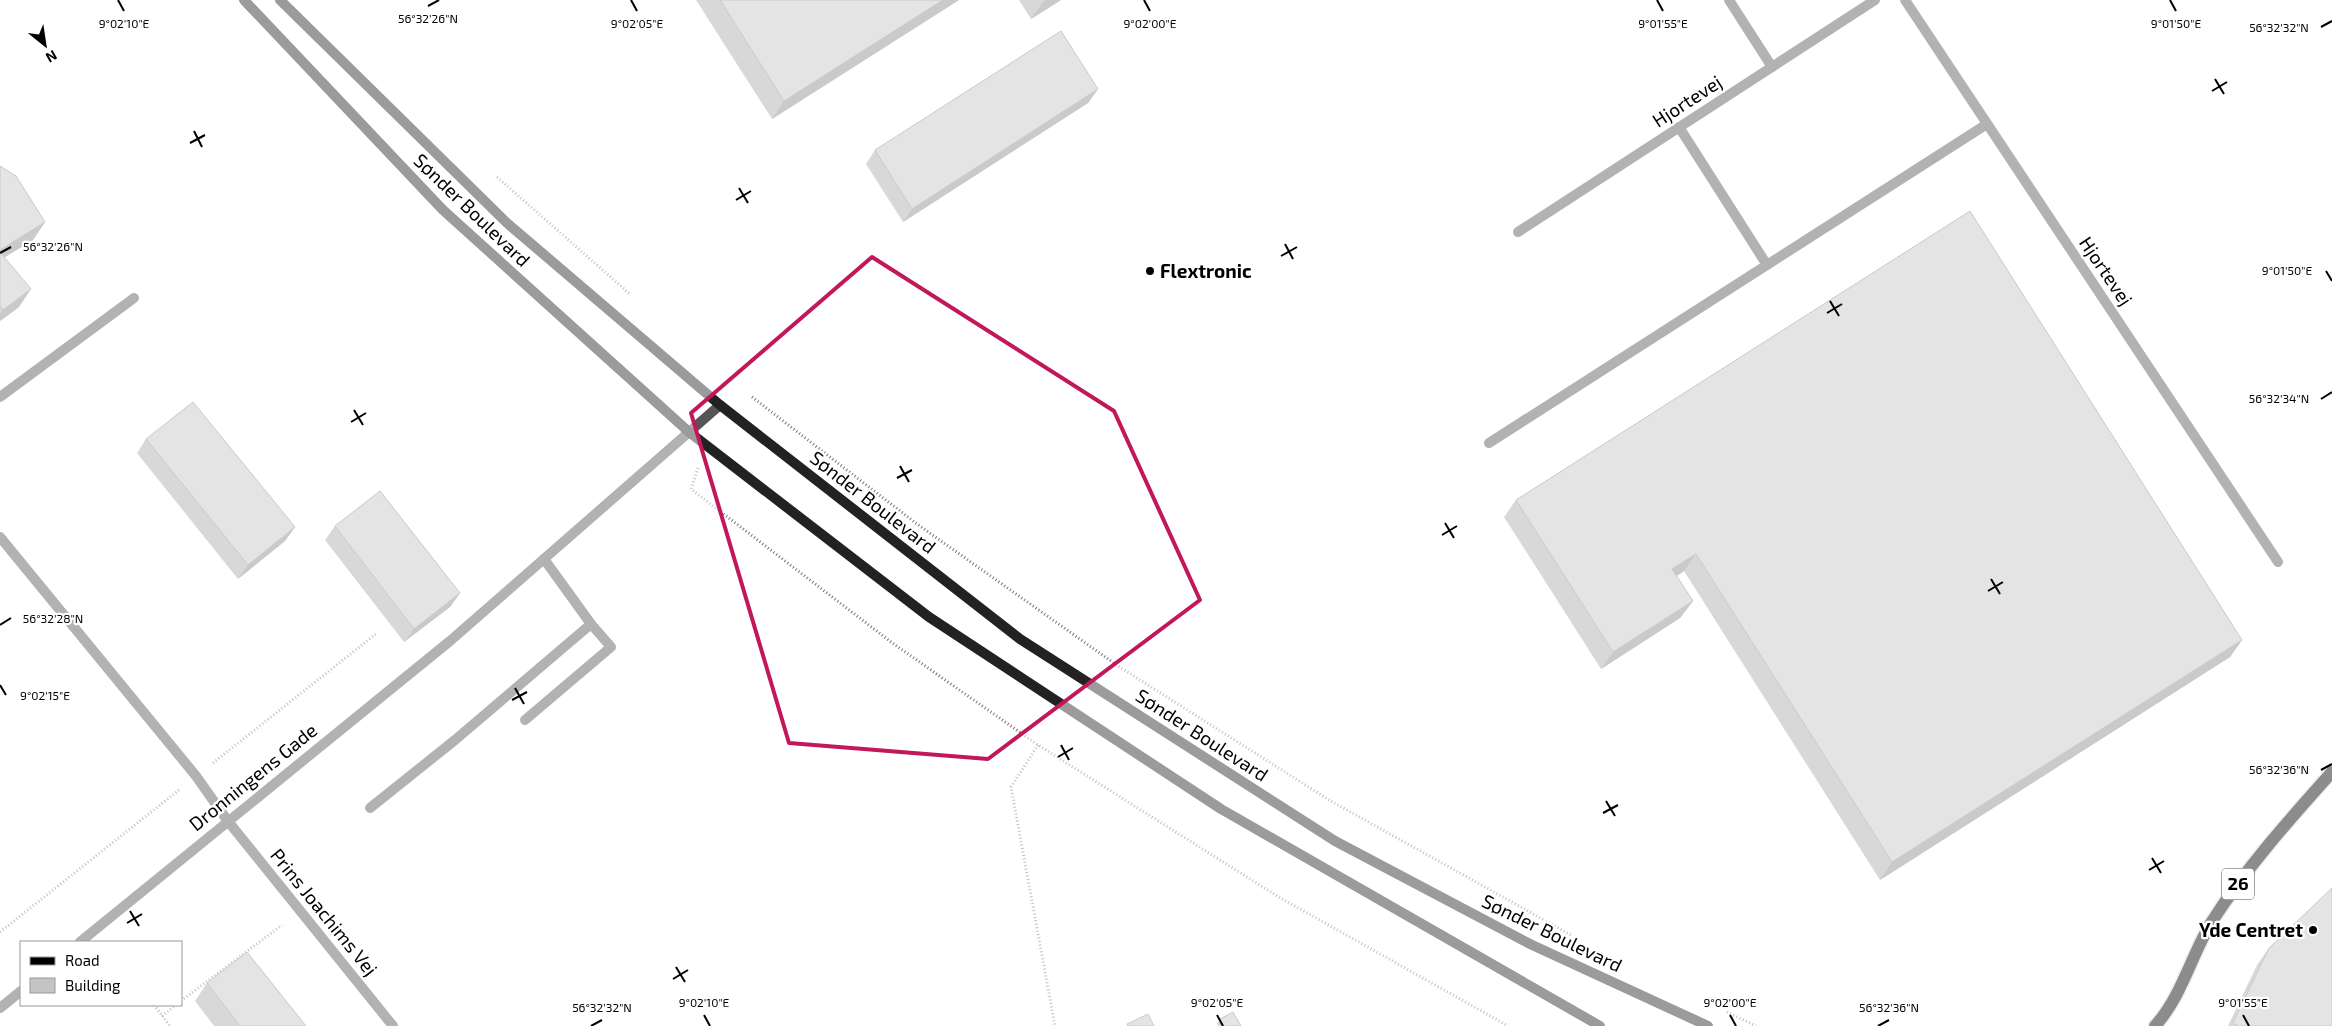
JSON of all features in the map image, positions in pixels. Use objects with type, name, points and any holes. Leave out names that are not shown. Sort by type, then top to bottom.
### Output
[{"type":"main road","name":"Sønder Boulevard","points":[[244,0],[443,210],[689,432],[929,616],[1221,809],[1600,1026]]},
{"type":"main road","name":"Sønder Boulevard","points":[[280,0],[507,223],[720,405],[1020,639],[1335,841],[1530,944],[1708,1026]]},
{"type":"main road","name":"26","points":[[2155,1026],[2167,1012],[2211,924],[2266,845],[2332,772]]},
{"type":"main road","points":[[2167,1012],[2168,1026]]},
{"type":"street","points":[[1729,0],[1772,67]]},
{"type":"street","name":"Hjortevej","points":[[1518,232],[1875,0]]},
{"type":"street","name":"Hjortevej","points":[[1905,0],[2278,562]]},
{"type":"street","points":[[1489,443],[1987,124]]},
{"type":"street","points":[[1679,127],[1767,265]]},
{"type":"street","points":[[0,397],[134,298]]},
{"type":"street","points":[[525,720],[611,647],[591,624],[544,559],[720,405]]},
{"type":"street","name":"Prins Joachims Vej","points":[[0,537],[196,776],[227,820],[393,1026]]},
{"type":"street","name":"Dronningens Gade","points":[[81,941],[227,820],[450,641],[544,559]]},
{"type":"street","points":[[370,808],[455,740],[591,624]]},
{"type":"street","points":[[0,1008],[20,992]]},
{"type":"path","points":[[495,176],[636,299]]},
{"type":"path","points":[[749,395],[917,524],[1118,666],[1329,800],[1574,936]]},
{"type":"path","points":[[706,445],[691,489],[891,642],[1038,745],[1277,896],[1508,1026]]},
{"type":"path","points":[[1038,745],[1011,788],[1055,1026]]},
{"type":"path","points":[[182,1000],[300,911]]},
{"type":"path","points":[[155,1006],[170,1026]]},
{"type":"path","points":[[162,1016],[175,1006]]},
{"type":"path","points":[[1721,1009],[1756,1026]]},
{"type":"highlighted area","points":[[872,257],[1114,411],[1200,600],[988,759],[789,743],[691,413]]},
{"type":"building","points":[[720,0],[943,0],[784,101]]},
{"type":"building","points":[[1061,31],[1098,89],[912,209],[875,150]]},
{"type":"building","points":[[0,166],[16,176],[45,222],[0,250]]},
{"type":"building","points":[[1970,211],[2242,640],[1892,862],[1696,554],[1672,569],[1693,601],[1613,652],[1516,500]]},
{"type":"building","points":[[0,252],[31,289],[3,310],[0,306]]},
{"type":"building","points":[[193,402],[295,527],[248,565],[146,439]]},
{"type":"building","points":[[380,491],[460,593],[414,629],[335,526]]},
{"type":"building","name":"Yde Centret","points":[[2332,888],[2332,1026],[2238,1026],[2233,1023],[2269,948]]},
{"type":"building","points":[[247,952],[306,1026],[240,1026],[207,983]]},
{"type":"building","points":[[1233,1012],[1241,1026],[1224,1026],[1220,1019]]},
{"type":"building","points":[[1148,1014],[1154,1026],[1128,1026],[1127,1024]]},
{"type":"place","name":"Flextronic","points":[[1150,271]]},
{"type":"place","name":"Yde Centret","points":[[2313,930]]}]
